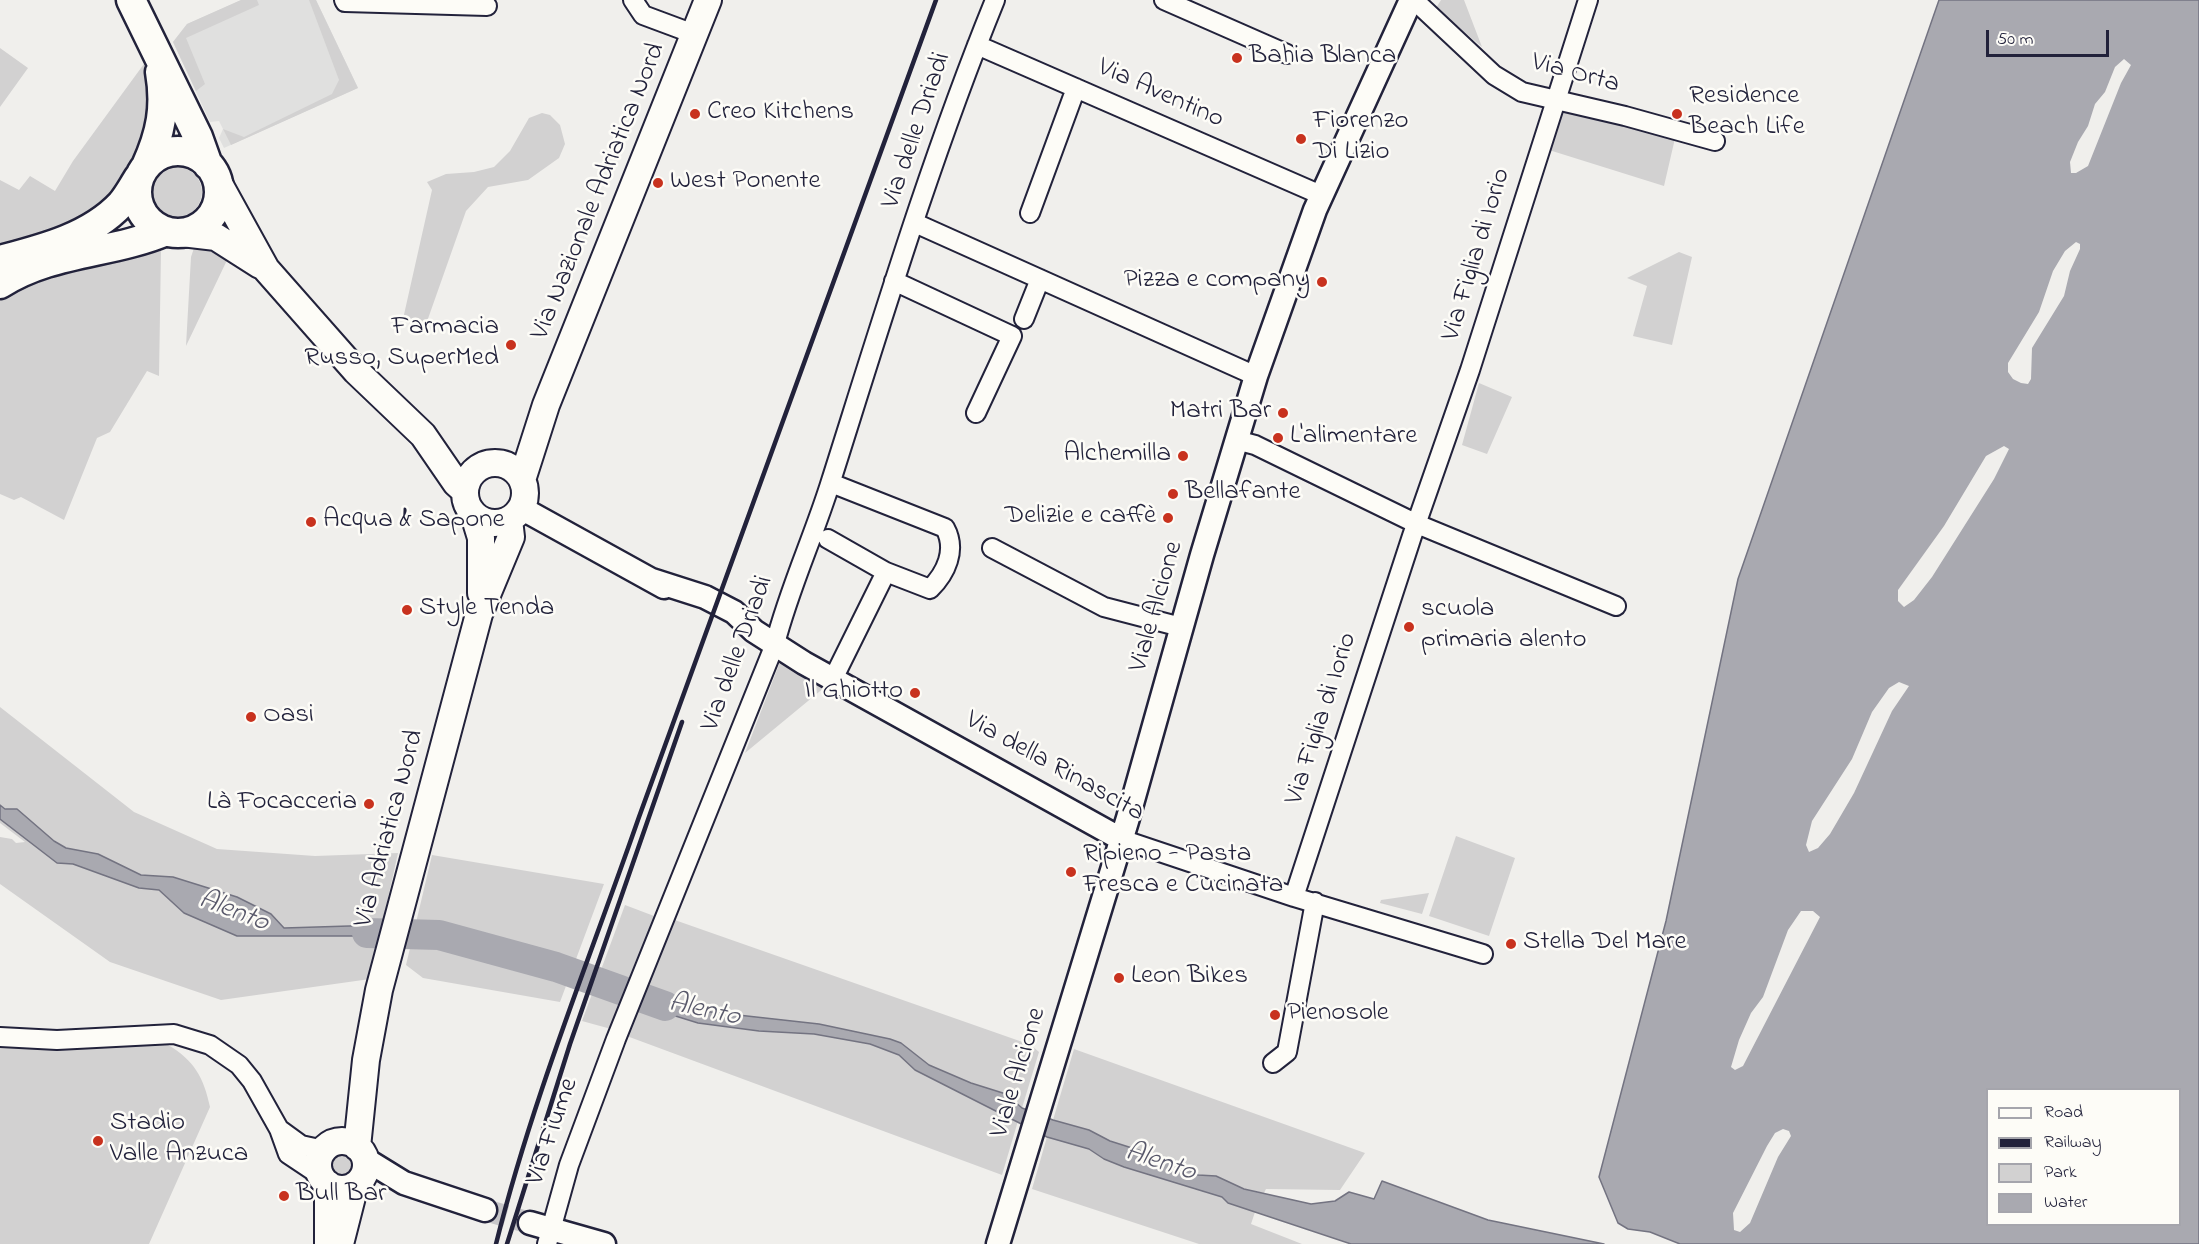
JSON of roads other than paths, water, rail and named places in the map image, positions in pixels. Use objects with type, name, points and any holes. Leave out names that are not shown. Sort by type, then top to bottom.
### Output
[{"type":"main road","points":[[130,0],[198,136],[213,174],[266,269],[356,371],[427,441],[456,483],[465,491]]},
{"type":"main road","name":"Via Nazionale Adriatica Nord","points":[[522,480],[546,405],[708,0]]},
{"type":"main road","points":[[157,52],[164,100],[163,120],[137,190],[144,215],[154,225],[174,232],[216,237],[266,269]]},
{"type":"main road","points":[[0,260],[46,248],[96,224],[120,204],[143,171],[157,156],[184,151],[197,156],[213,174],[218,196],[214,210],[207,221],[195,229],[58,259],[29,268],[0,284]]},
{"type":"main road","name":"Via Nazionale Adriatica Nord","points":[[483,466],[523,437],[546,405]]},
{"type":"main road","points":[[427,441],[483,466],[508,466],[522,480],[525,495],[515,514],[491,523],[474,515],[467,504],[465,491],[472,474],[483,466]]},
{"type":"main road","name":"Via Adriatica Nord","points":[[349,1161],[379,990],[479,614],[511,537],[515,514]]},
{"type":"main road","name":"Via Adriatica Nord","points":[[474,515],[481,538],[479,614]]},
{"type":"main road","points":[[324,1180],[341,1189],[349,1161]]},
{"type":"main road","points":[[328,1244],[324,1180],[319,1163],[349,1161]]},
{"type":"main road","points":[[340,1244],[349,1161]]},
{"type":"street","points":[[344,0],[345,2],[420,2],[487,6]]},
{"type":"street","points":[[633,0],[643,15],[694,34]]},
{"type":"street","name":"Via delle Driadi","points":[[616,1039],[775,644],[781,620],[831,483],[894,281],[954,105],[995,0]]},
{"type":"street","points":[[1164,0],[1287,54]]},
{"type":"street","name":"Via Orta","points":[[1412,0],[1494,75],[1522,92],[1554,102],[1625,116],[1715,141]]},
{"type":"street","name":"Viale Alcione","points":[[998,1244],[1121,839],[1256,376],[1321,195],[1412,0]]},
{"type":"street","name":"Via Figlia di Iorio","points":[[1294,897],[1480,340],[1588,0]]},
{"type":"street","name":"Via Aventino","points":[[977,45],[1321,195]]},
{"type":"street","points":[[1030,213],[1076,88]]},
{"type":"street","points":[[915,223],[1256,376]]},
{"type":"street","points":[[1024,319],[1040,279]]},
{"type":"street","points":[[894,281],[1012,336],[976,413]]},
{"type":"street","points":[[1236,440],[1256,445],[1417,524],[1616,606]]},
{"type":"street","points":[[828,539],[886,572],[930,589],[950,560],[950,537],[945,528],[831,483]]},
{"type":"street","name":"Via della Rinascita","points":[[515,514],[652,580],[699,610],[729,624],[754,631],[833,678],[1121,839],[1294,897],[1483,954]]},
{"type":"street","points":[[992,548],[1104,608],[1181,627]]},
{"type":"street","points":[[833,678],[886,572]]},
{"type":"street","points":[[1273,1063],[1287,1052],[1316,903]]},
{"type":"street","points":[[0,1038],[57,1040],[174,1034],[196,1040],[224,1054],[239,1065],[252,1081],[279,1129],[288,1154],[324,1180]]},
{"type":"street","name":"Via Fiume","points":[[543,1232],[616,1039]]},
{"type":"street","points":[[279,1129],[301,1145],[485,1210]]},
{"type":"street","points":[[543,1232],[604,1244]]},
{"type":"water","points":[[1939,0],[2199,0],[2199,1244],[1680,1244],[1650,1232],[1628,1229],[1618,1223],[1599,1177],[1666,921],[1738,579]]},
{"type":"water","points":[[0,805],[5,809],[17,809],[54,841],[66,848],[98,854],[141,875],[173,877],[237,897],[271,914],[284,928],[382,925],[381,936],[237,936],[184,913],[159,890],[139,888],[73,864],[57,863],[0,819]]},
{"type":"water","points":[[602,970],[628,984],[623,998],[595,988]]},
{"type":"water","points":[[643,989],[702,1011],[819,1024],[890,1039],[901,1043],[929,1065],[971,1083],[1006,1094],[1022,1108],[1089,1130],[1110,1141],[1176,1162],[1198,1175],[1216,1176],[1244,1189],[1311,1204],[1335,1201],[1349,1192],[1374,1199],[1382,1181],[1488,1220],[1604,1244],[1351,1244],[1228,1203],[1222,1197],[1124,1167],[1104,1159],[1089,1149],[1047,1137],[915,1070],[899,1055],[870,1044],[814,1034],[759,1031],[698,1023],[637,1004]]},
{"type":"waterway","name":"Alento","points":[[367,933],[439,935],[556,967],[665,1006]]},
{"type":"tunnel","points":[[485,1210],[530,1223]]},
{"type":"railway","points":[[496,1244],[510,1190],[544,1082],[749,510],[936,0]]},
{"type":"railway","points":[[507,1244],[570,1044],[682,722]]},
{"type":"place","name":"Bahia Blanca","points":[[1237,58]]},
{"type":"place","name":"Creo Kitchens","points":[[695,114]]},
{"type":"place","name":"Residence Beach Life","points":[[1677,114]]},
{"type":"place","name":"Fiorenzo Di Lizio","points":[[1301,139]]},
{"type":"place","name":"West Ponente","points":[[658,183]]},
{"type":"place","name":"Pizza e company","points":[[1322,282]]},
{"type":"place","name":"Farmacia Russo, SuperMed","points":[[511,345]]},
{"type":"place","name":"Matri Bar","points":[[1283,413]]},
{"type":"place","name":"L'alimentare","points":[[1278,438]]},
{"type":"place","name":"Alchemilla","points":[[1183,456]]},
{"type":"place","name":"Bellafante","points":[[1173,494]]},
{"type":"place","name":"Delizie e caffè","points":[[1168,518]]},
{"type":"place","name":"Acqua & Sapone","points":[[311,522]]},
{"type":"place","name":"Style Tenda","points":[[407,610]]},
{"type":"place","name":"scuola primaria alento","points":[[1409,627]]},
{"type":"place","name":"Il Ghiotto","points":[[915,693]]},
{"type":"place","name":"Oasi","points":[[251,717]]},
{"type":"place","name":"Là Focacceria","points":[[369,804]]},
{"type":"place","name":"Ripieno - Pasta Fresca e Cucinata","points":[[1071,872]]},
{"type":"place","name":"Stella Del Mare","points":[[1511,944]]},
{"type":"place","name":"Leon Bikes","points":[[1119,978]]},
{"type":"place","name":"Pienosole","points":[[1275,1015]]},
{"type":"place","name":"Stadio Valle Anzuca","points":[[98,1141]]},
{"type":"place","name":"Bull Bar","points":[[284,1196]]}]
